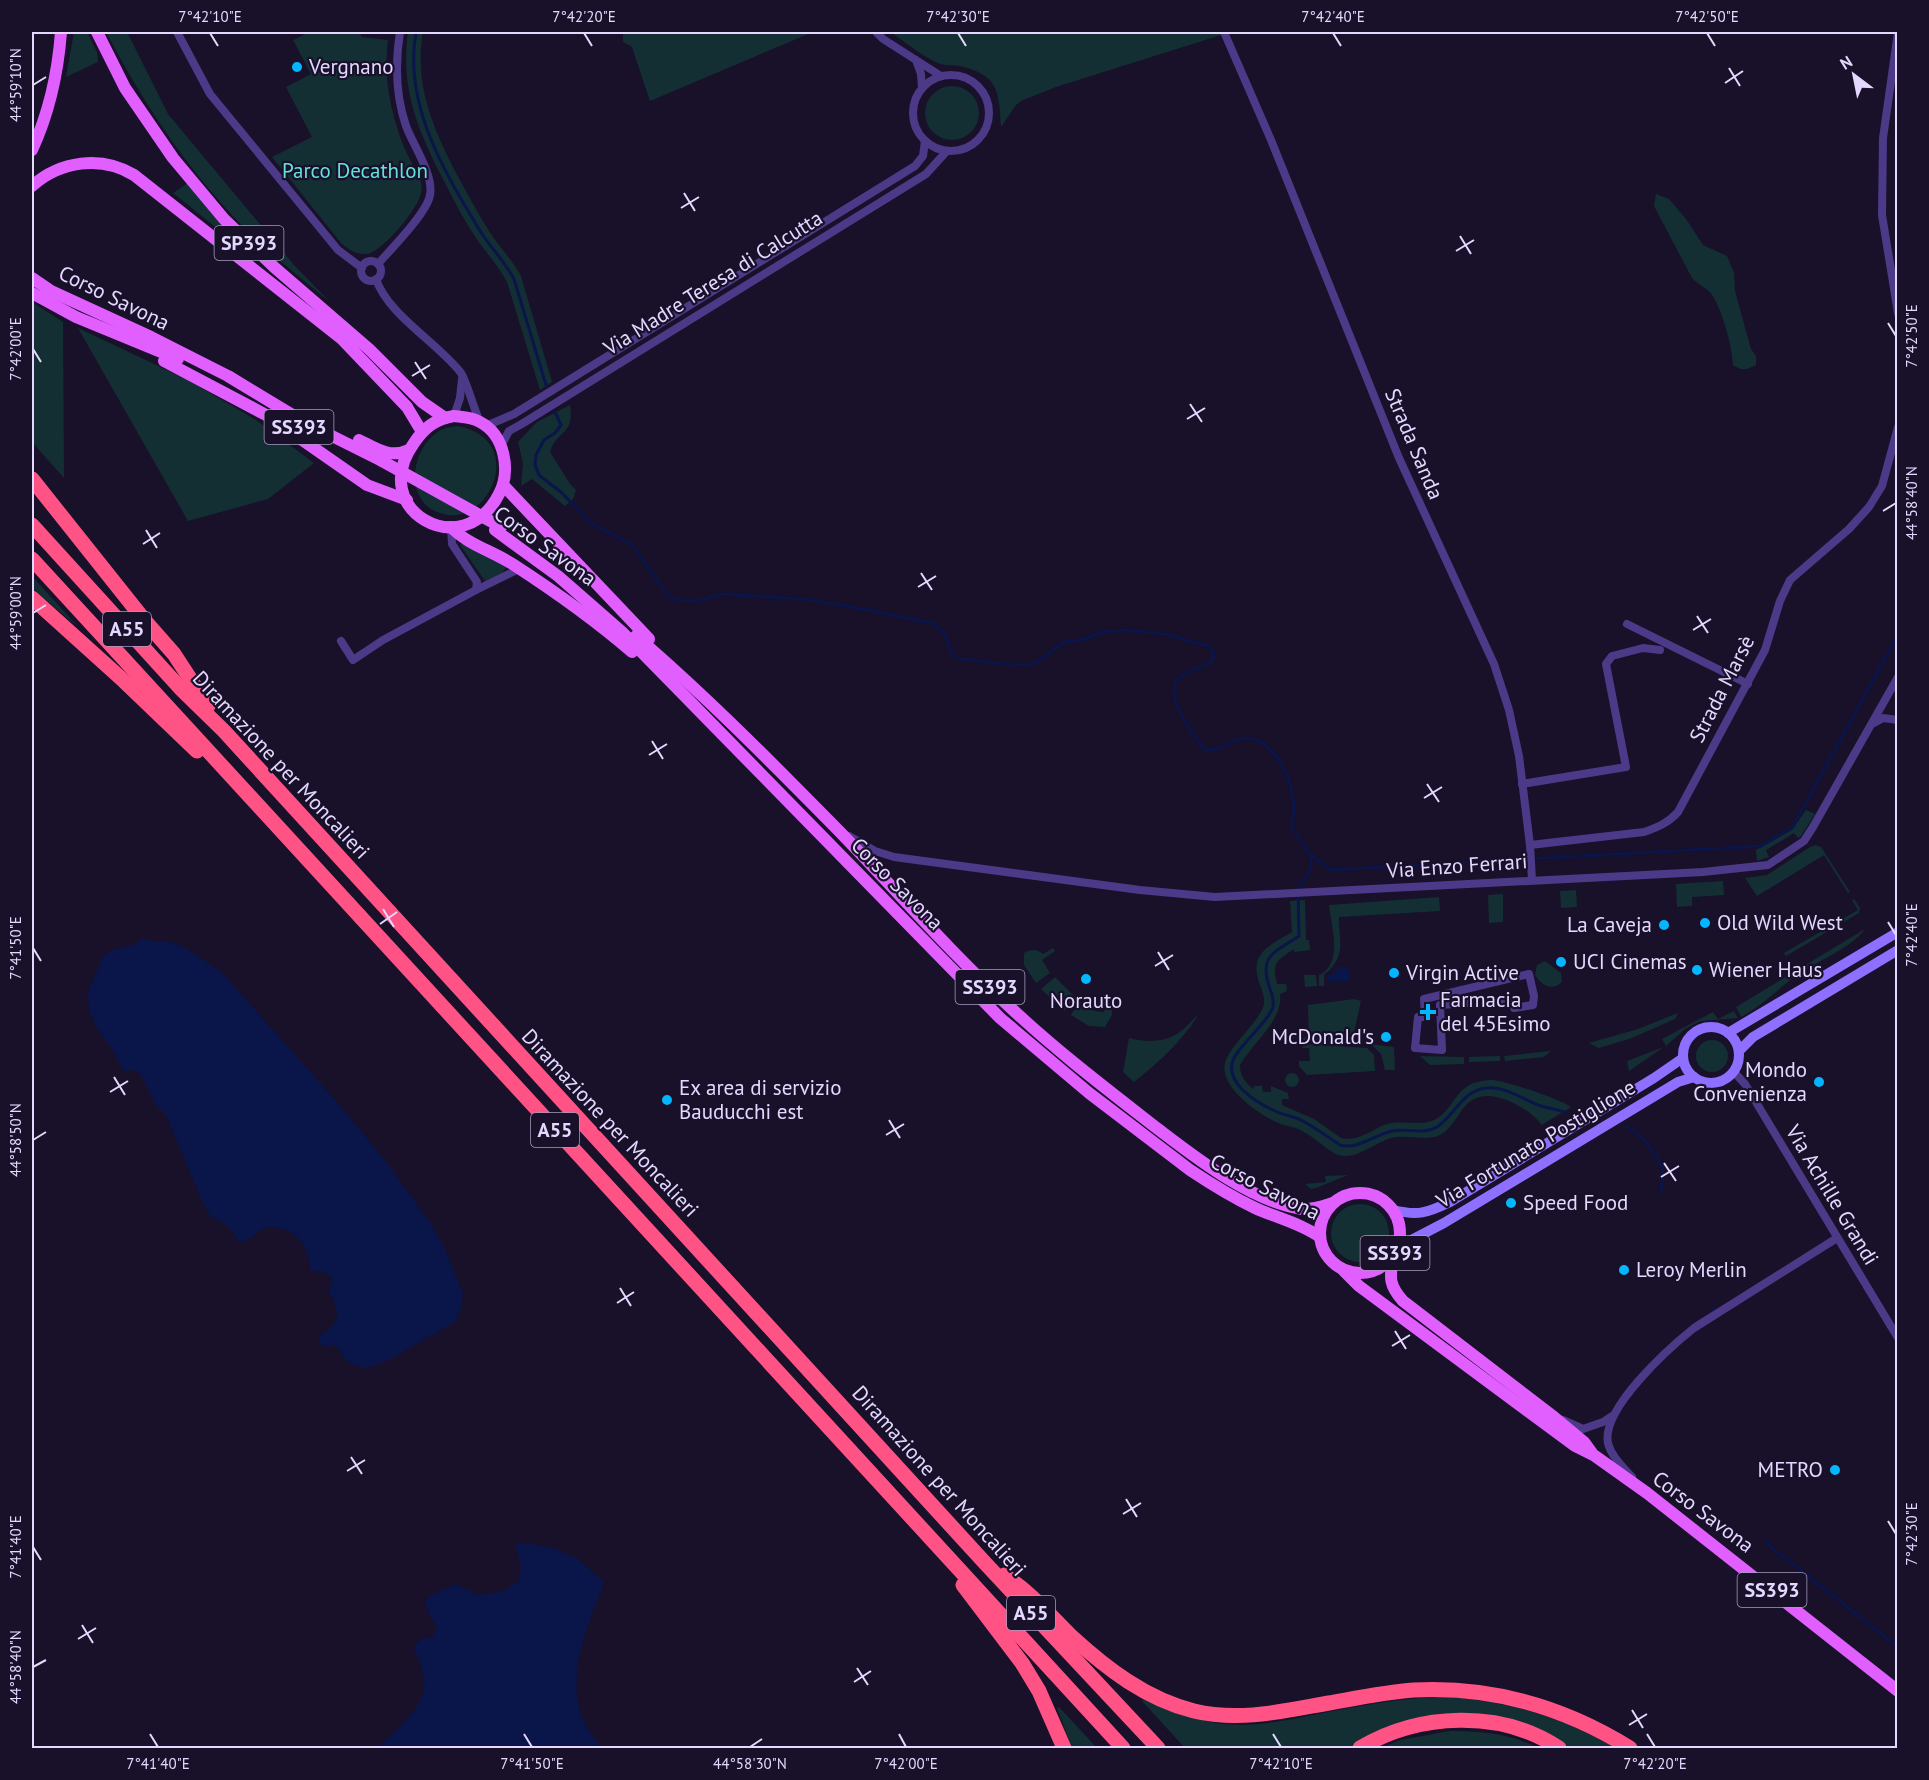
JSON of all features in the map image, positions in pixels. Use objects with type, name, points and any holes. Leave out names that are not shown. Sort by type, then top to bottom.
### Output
[{"type":"highway","points":[[32,479],[174,654],[224,731]]},
{"type":"highway","name":"Diramazione per Moncalieri","points":[[32,525],[182,690],[224,731],[1158,1749]]},
{"type":"highway","name":"Diramazione per Moncalieri","points":[[32,559],[1123,1749]]},
{"type":"highway","points":[[32,598],[266,813]]},
{"type":"highway","points":[[947,1557],[981,1611],[1022,1664],[1039,1691],[1064,1749]]},
{"type":"highway","points":[[985,1563],[1022,1587],[1071,1635],[1120,1676],[1152,1696],[1194,1711],[1243,1716],[1404,1691],[1468,1691],[1526,1701],[1552,1710],[1581,1721],[1630,1749]]},
{"type":"highway","points":[[1360,1749],[1391,1732],[1446,1721],[1468,1720],[1489,1722],[1531,1733],[1559,1749]]},
{"type":"main road","points":[[32,150],[44,119],[58,65],[61,32]]},
{"type":"main road","name":"SP393","points":[[97,32],[125,88],[173,158],[224,219],[274,267],[369,349],[422,402],[449,417]]},
{"type":"main road","points":[[32,186],[47,174],[69,165],[93,163],[123,169],[134,175],[342,339],[407,407],[422,432]]},
{"type":"main road","name":"Corso Savona","points":[[32,279],[51,291],[151,337],[228,376],[304,422],[523,540],[698,689],[1010,1008],[1098,1082],[1189,1152],[1220,1174],[1267,1198],[1302,1209],[1315,1209],[1353,1193],[1365,1193],[1385,1202],[1399,1221],[1400,1234],[1390,1276],[1391,1285],[1403,1301],[1554,1417],[1584,1442],[1595,1456]]},
{"type":"main road","name":"Corso Savona","points":[[32,293],[76,318],[160,351],[222,380],[305,431],[381,464]]},
{"type":"main road","points":[[112,334],[268,416],[367,485],[407,501]]},
{"type":"main road","points":[[151,337],[232,370],[308,415],[384,453],[401,454],[409,450]]},
{"type":"main road","points":[[407,501],[402,490],[400,476],[409,450],[422,432],[432,423],[449,417],[466,417],[483,424]]},
{"type":"main road","name":"Corso Savona","points":[[407,501],[411,509],[423,521],[433,526],[466,525],[480,518],[489,509],[503,486],[506,468],[501,446],[495,435],[483,424]]},
{"type":"main road","points":[[503,486],[698,689]]},
{"type":"main road","points":[[451,527],[460,536],[519,569],[621,642],[689,700]]},
{"type":"main road","name":"Corso Savona","points":[[498,528],[622,632],[1000,1018],[1043,1056],[1212,1185],[1258,1209],[1300,1225],[1320,1238]]},
{"type":"main road","name":"Corso Savona","points":[[1333,1203],[1325,1213],[1320,1225],[1320,1238],[1324,1251],[1329,1259],[1344,1270],[1359,1286],[1575,1446],[1595,1456],[1647,1493],[1896,1690]]},
{"type":"main road","name":"SS393","points":[[1344,1270],[1358,1274],[1371,1272],[1384,1266],[1396,1251]]},
{"type":"street","points":[[177,32],[210,94],[338,250],[362,268]]},
{"type":"street","points":[[378,264],[424,208],[430,195],[429,180],[406,125],[396,80],[396,56],[400,32]]},
{"type":"street","points":[[876,32],[941,76]]},
{"type":"street","name":"Strada Sanda","points":[[1224,32],[1275,151],[1399,458],[1494,664],[1509,710],[1531,848],[1532,880]]},
{"type":"street","points":[[1898,33],[1883,138],[1882,215],[1898,314]]},
{"type":"street","points":[[916,60],[921,74],[922,88]]},
{"type":"street","points":[[954,75],[966,78],[984,93],[989,111],[986,129],[980,140],[964,149],[946,152],[934,148],[919,135],[913,119],[916,97],[922,88],[941,76],[954,75]]},
{"type":"street","name":"Via Madre Teresa di Calcutta","points":[[483,424],[514,414],[915,166],[923,156],[925,141]]},
{"type":"street","name":"Via Madre Teresa di Calcutta","points":[[501,446],[509,432],[926,174],[946,152]]},
{"type":"street","points":[[367,262],[378,264],[381,272],[376,279],[365,279],[362,275],[362,268],[367,262]]},
{"type":"street","points":[[376,279],[384,297],[462,375],[473,406],[483,424]]},
{"type":"street","points":[[449,417],[460,398],[462,375]]},
{"type":"street","name":"Strada Marsè","points":[[1531,848],[1644,832],[1670,821],[1678,812],[1765,650],[1780,601],[1790,580],[1849,528],[1869,507],[1882,486],[1898,427]]},
{"type":"street","points":[[451,527],[452,544],[477,582],[476,590]]},
{"type":"street","points":[[341,641],[353,660],[383,640],[519,569]]},
{"type":"street","points":[[1627,624],[1748,684]]},
{"type":"street","points":[[1522,784],[1626,767],[1606,664],[1612,656],[1643,648],[1660,650]]},
{"type":"street","name":"Via Enzo Ferrari","points":[[839,831],[886,855],[1195,896],[1292,894],[1703,872],[1768,865],[1804,841],[1821,817],[1898,677]]},
{"type":"street","points":[[1873,724],[1883,718],[1898,720]]},
{"type":"street","points":[[1728,1033],[1898,932]]},
{"type":"street","points":[[1739,1051],[1753,1037],[1898,950]]},
{"type":"street","points":[[1529,974],[1534,996],[1533,1005],[1514,1008],[1513,1000],[1440,1005],[1442,1050],[1415,1048],[1418,1017],[1425,1017],[1424,999],[1529,974]]},
{"type":"street","points":[[1717,1028],[1728,1033],[1739,1051],[1738,1064],[1734,1072],[1721,1081],[1712,1083],[1703,1082],[1694,1077],[1683,1058],[1688,1039],[1698,1030],[1717,1028]]},
{"type":"street","name":"Via Fortunato Postiglione","points":[[1393,1210],[1417,1214],[1428,1212],[1450,1202],[1683,1058]]},
{"type":"street","name":"Via Achille Grandi","points":[[1734,1072],[1745,1084],[1898,1338]]},
{"type":"street","name":"Via Fortunato Postiglione","points":[[1396,1251],[1678,1082],[1694,1077]]},
{"type":"street","points":[[1647,1493],[1613,1455],[1608,1444],[1609,1424],[1613,1415],[1643,1376],[1694,1328],[1837,1238]]},
{"type":"street","points":[[1554,1417],[1583,1429],[1604,1422],[1613,1415]]},
{"type":"green space","points":[[74,32],[87,32],[97,52],[98,62],[66,77]]},
{"type":"green space","points":[[106,32],[127,32],[168,114],[294,265],[330,302],[287,267],[233,217],[204,183],[158,121]]},
{"type":"green space","name":"Parco Decathlon","points":[[310,32],[359,32],[362,37],[388,40],[387,82],[392,108],[404,147],[421,182],[422,189],[417,203],[398,230],[381,246],[367,254],[356,253],[341,243],[272,157],[312,137],[286,87],[311,74],[293,40]]},
{"type":"green space","points":[[408,32],[423,32],[421,69],[423,87],[439,137],[485,224],[521,276],[552,382],[540,390],[507,282],[460,211],[419,127],[409,91],[406,53]]},
{"type":"green space","points":[[623,32],[813,32],[650,101],[632,47],[623,42]]},
{"type":"green space","points":[[890,32],[1219,32],[1221,35],[1056,87],[1023,100],[1016,105],[1001,127],[997,95],[990,80],[983,74],[960,66],[936,62]]},
{"type":"green space","points":[[952,86],[962,88],[971,94],[977,103],[979,113],[977,123],[971,132],[962,138],[952,140],[942,138],[933,132],[927,123],[925,113],[927,103],[933,94],[942,88]]},
{"type":"green space","points":[[188,183],[259,262],[173,193]]},
{"type":"green space","points":[[1656,194],[1669,199],[1703,245],[1727,256],[1734,273],[1735,291],[1751,349],[1756,356],[1756,365],[1744,369],[1733,365],[1729,339],[1717,303],[1711,294],[1692,278],[1654,206]]},
{"type":"green space","points":[[32,302],[63,322],[64,478],[32,442]]},
{"type":"green space","points":[[78,328],[190,381],[256,420],[314,463],[268,499],[188,521]]},
{"type":"green space","points":[[570,405],[570,422],[550,452],[576,490],[573,499],[565,506],[532,479],[521,486],[523,463],[518,442],[537,422]]},
{"type":"green space","points":[[457,426],[479,434],[492,448],[496,464],[494,481],[486,497],[473,509],[458,515],[440,513],[428,507],[417,491],[415,481],[418,460],[427,442],[443,429]]},
{"type":"green space","points":[[463,542],[508,565],[502,573],[485,581],[460,545]]},
{"type":"green space","points":[[32,576],[78,627],[32,588]]},
{"type":"green space","points":[[1806,810],[1815,814],[1801,836],[1798,838],[1794,833],[1766,850],[1769,857],[1757,861],[1756,850],[1792,830]]},
{"type":"green space","points":[[1815,845],[1821,847],[1850,892],[1848,893],[1824,855],[1757,896],[1745,878],[1767,875]]},
{"type":"green space","points":[[1723,881],[1724,895],[1692,897],[1692,906],[1677,907],[1676,884]]},
{"type":"green space","points":[[1576,890],[1577,907],[1561,908],[1560,891]]},
{"type":"green space","points":[[1503,894],[1503,922],[1489,923],[1488,895]]},
{"type":"green space","points":[[1439,897],[1440,911],[1339,917],[1339,955],[1324,975],[1324,986],[1319,986],[1319,975],[1327,970],[1334,954],[1329,905]]},
{"type":"green space","points":[[1854,899],[1860,908],[1859,913],[1786,956],[1784,953],[1858,910],[1852,900]]},
{"type":"green space","points":[[1305,900],[1306,940],[1309,940],[1310,950],[1294,952],[1294,949],[1283,956],[1275,966],[1277,984],[1286,984],[1287,991],[1280,994],[1280,1003],[1272,1022],[1240,1065],[1243,1078],[1253,1089],[1254,1086],[1262,1086],[1263,1092],[1271,1092],[1271,1086],[1288,1093],[1289,1099],[1282,1099],[1282,1105],[1314,1119],[1341,1138],[1347,1139],[1369,1133],[1390,1123],[1422,1123],[1434,1120],[1443,1114],[1466,1087],[1482,1081],[1493,1080],[1521,1087],[1571,1107],[1542,1125],[1529,1113],[1511,1102],[1501,1098],[1482,1096],[1469,1102],[1450,1127],[1440,1135],[1428,1138],[1391,1138],[1357,1154],[1343,1156],[1332,1152],[1302,1131],[1276,1122],[1249,1105],[1232,1088],[1227,1079],[1224,1069],[1226,1060],[1234,1046],[1258,1017],[1264,1004],[1257,972],[1259,957],[1269,946],[1292,932],[1290,901]]},
{"type":"green space","points":[[1865,929],[1851,943],[1794,977],[1741,1017],[1736,1007]]},
{"type":"green space","points":[[1053,948],[1055,951],[1042,960],[1050,973],[1036,983],[1024,965],[1024,953],[1034,950],[1043,954]]},
{"type":"green space","points":[[1545,961],[1561,973],[1562,982],[1554,987],[1547,986],[1535,975],[1537,965]]},
{"type":"green space","points":[[1304,975],[1316,975],[1317,986],[1305,987]]},
{"type":"green space","points":[[1055,977],[1075,997],[1064,1011],[1041,989]]},
{"type":"green space","points":[[1354,999],[1361,1001],[1352,1041],[1301,1040],[1301,1038],[1309,1037],[1308,1005]]},
{"type":"green space","points":[[1080,1001],[1095,1011],[1104,1012],[1109,1002],[1111,1003],[1112,1015],[1105,1027],[1089,1026],[1071,1015]]},
{"type":"green space","points":[[1734,1011],[1738,1018],[1700,1021],[1685,1029],[1666,1046],[1662,1039],[1713,1012],[1718,1019]]},
{"type":"green space","points":[[1678,1013],[1675,1019],[1632,1038],[1599,1048],[1589,1043],[1638,1029]]},
{"type":"green space","points":[[1196,1016],[1176,1044],[1134,1082],[1123,1072],[1129,1038],[1149,1041],[1167,1039],[1182,1031]]},
{"type":"green space","points":[[1712,1040],[1723,1045],[1728,1056],[1723,1067],[1712,1072],[1701,1067],[1696,1056],[1701,1045]]},
{"type":"green space","points":[[1304,1044],[1367,1048],[1374,1055],[1375,1071],[1307,1075],[1299,1066],[1299,1061],[1310,1061],[1309,1048],[1302,1048]]},
{"type":"green space","points":[[1371,1044],[1394,1047],[1395,1070],[1385,1070],[1381,1054]]},
{"type":"green space","points":[[1661,1049],[1629,1071],[1627,1061]]},
{"type":"green space","points":[[1551,1051],[1544,1057],[1505,1061],[1504,1056]]},
{"type":"green space","points":[[1420,1056],[1464,1057],[1464,1064],[1430,1065]]},
{"type":"green space","points":[[1500,1056],[1500,1061],[1469,1062],[1469,1057]]},
{"type":"green space","points":[[1292,1073],[1297,1075],[1299,1080],[1297,1085],[1292,1087],[1287,1085],[1285,1080],[1287,1075]]},
{"type":"green space","points":[[1348,1175],[1316,1188],[1311,1189],[1305,1184],[1326,1182],[1325,1176]]},
{"type":"green space","points":[[1360,1204],[1376,1209],[1384,1217],[1389,1233],[1384,1249],[1376,1257],[1360,1262],[1344,1257],[1336,1249],[1331,1233],[1336,1217],[1344,1209]]},
{"type":"green space","points":[[1436,1697],[1483,1701],[1529,1711],[1574,1727],[1616,1748],[1568,1748],[1542,1732],[1414,1719],[1373,1733],[1349,1748],[1185,1748],[1142,1701],[1144,1699],[1202,1720],[1245,1725],[1280,1721],[1389,1701]]},
{"type":"green space","points":[[1059,1707],[1097,1748],[1072,1748],[1057,1708]]},
{"type":"green space","points":[[1449,1731],[1495,1734],[1517,1739],[1538,1748],[1381,1748],[1400,1740]]},
{"type":"shaded area","points":[[142,939],[166,941],[182,946],[223,974],[338,1103],[387,1163],[431,1224],[446,1251],[463,1294],[461,1309],[455,1322],[391,1359],[361,1368],[346,1361],[337,1347],[333,1345],[324,1347],[320,1342],[320,1336],[335,1322],[337,1313],[329,1293],[332,1279],[327,1273],[310,1270],[306,1251],[300,1240],[290,1232],[271,1227],[264,1228],[239,1242],[222,1222],[211,1217],[201,1199],[166,1115],[156,1105],[140,1073],[131,1070],[124,1071],[97,1028],[89,1010],[88,992],[103,956],[115,949],[132,946]]},
{"type":"shaded area","points":[[1337,967],[1346,967],[1349,970],[1350,981],[1328,982],[1327,975],[1335,974]]},
{"type":"shaded area","points":[[517,1542],[553,1548],[578,1559],[604,1582],[582,1646],[577,1679],[580,1712],[586,1726],[601,1748],[376,1748],[404,1722],[422,1697],[423,1673],[413,1648],[421,1639],[433,1637],[437,1627],[429,1614],[425,1601],[433,1594],[456,1584],[478,1595],[503,1591],[519,1581],[521,1567],[516,1548]]},
{"type":"waterway","points":[[416,32],[414,59],[416,86],[421,112],[430,138],[468,211],[514,279],[546,385]]},
{"type":"waterway","points":[[555,412],[561,425],[555,433],[544,440],[536,455],[535,465],[539,475],[562,493],[591,523],[632,545],[667,594],[675,600],[696,601],[723,594],[802,599],[847,606],[932,623],[944,633],[956,658],[1000,664],[1033,665],[1064,642],[1085,639],[1103,632],[1122,630],[1165,634],[1208,646],[1214,654],[1212,662],[1182,676],[1174,686],[1174,695],[1182,716],[1205,750],[1216,749],[1245,738],[1256,740],[1274,753],[1291,787],[1294,809],[1291,827],[1310,854],[1311,861],[1310,871],[1298,888],[1299,936],[1276,951],[1267,962],[1267,978],[1273,998],[1273,1007],[1234,1058],[1233,1075],[1243,1091],[1259,1103],[1301,1120],[1340,1145],[1347,1146],[1360,1144],[1392,1131],[1421,1131],[1437,1127],[1471,1093],[1486,1088],[1506,1091],[1538,1105],[1564,1112]]},
{"type":"waterway","points":[[1311,855],[1331,870],[1761,846],[1792,828],[1898,635]]},
{"type":"waterway","points":[[1627,1127],[1643,1139],[1662,1167],[1661,1192]]},
{"type":"waterway","points":[[1712,1308],[1715,1314]]},
{"type":"waterway","points":[[1767,1540],[1770,1546],[1898,1647]]},
{"type":"place","name":"Vergnano","points":[[297,67]]},
{"type":"place","name":"Old Wild West","points":[[1705,923]]},
{"type":"place","name":"La Caveja","points":[[1664,925]]},
{"type":"place","name":"UCI Cinemas","points":[[1561,962]]},
{"type":"place","name":"Wiener Haus","points":[[1697,970]]},
{"type":"place","name":"Virgin Active","points":[[1394,973]]},
{"type":"place","name":"Norauto","points":[[1086,979]]},
{"type":"place","name":"Farmacia del 45Esimo","points":[[1428,1012]]},
{"type":"place","name":"McDonald's","points":[[1386,1037]]},
{"type":"place","name":"Mondo Convenienza","points":[[1819,1082]]},
{"type":"place","name":"Ex area di servizio Bauducchi est","points":[[667,1100]]},
{"type":"place","name":"Speed Food","points":[[1511,1203]]},
{"type":"place","name":"Leroy Merlin","points":[[1624,1270]]},
{"type":"place","name":"METRO","points":[[1835,1470]]}]
